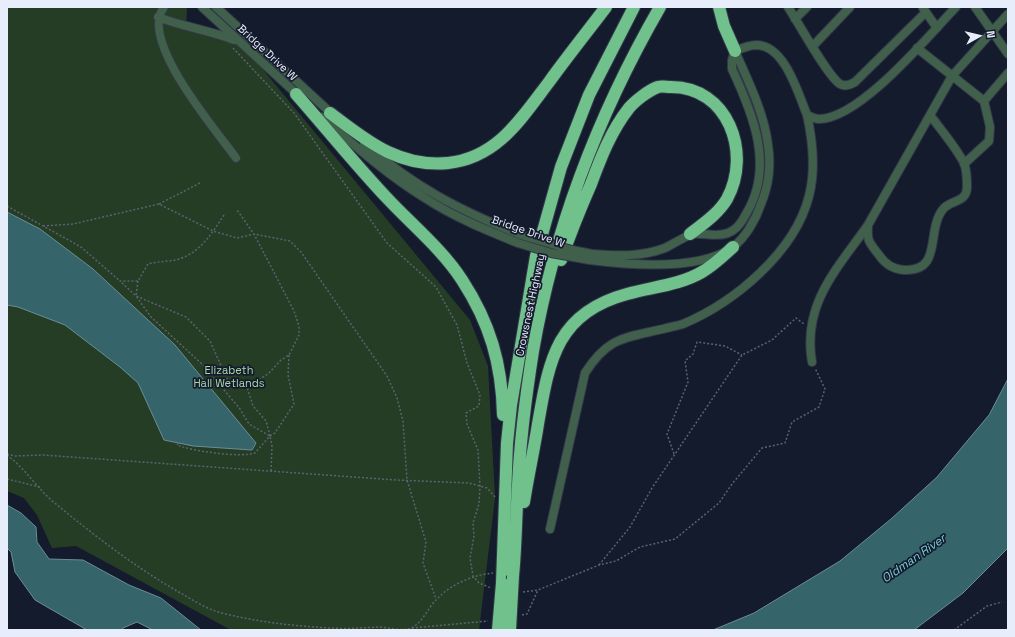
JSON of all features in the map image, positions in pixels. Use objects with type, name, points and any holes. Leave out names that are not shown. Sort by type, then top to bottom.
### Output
[{"type":"highway","points":[[330,113],[370,142],[407,159],[424,163],[441,163],[461,161],[478,156],[494,146],[528,111],[606,7]]},
{"type":"highway","name":"Crowsnest Highway","points":[[499,586],[507,444],[511,405],[536,256],[553,192],[569,147],[590,95],[634,7]]},
{"type":"highway","name":"Crowsnest Highway","points":[[510,630],[516,548],[518,484],[533,350],[551,270],[567,213],[599,130],[620,82],[660,7]]},
{"type":"highway","points":[[719,7],[724,26],[735,51]]},
{"type":"highway","points":[[530,377],[559,264],[607,143],[630,108],[646,94],[658,87],[688,88],[702,94],[714,104],[726,118],[737,151],[738,168],[726,199],[716,213],[690,234]]},
{"type":"highway","points":[[296,94],[385,197],[444,258],[462,279],[485,319],[500,371],[503,398],[498,630]]},
{"type":"highway","points":[[516,548],[545,387],[556,348],[566,331],[595,307],[626,294],[664,286],[702,272],[733,247]]},
{"type":"street","points":[[164,7],[158,17],[160,37],[166,54],[176,74],[236,158]]},
{"type":"street","name":"Bridge Drive W","points":[[202,7],[366,156],[414,191],[470,223],[519,239]]},
{"type":"street","name":"Bridge Drive W","points":[[216,7],[330,113],[379,156],[402,174],[436,196],[519,239],[551,253],[591,257],[632,265],[667,264],[708,257],[733,247],[750,227],[759,211],[765,196],[770,163],[764,126],[735,51]]},
{"type":"street","points":[[788,7],[831,75],[841,84],[849,85],[855,82],[924,9],[937,28]]},
{"type":"street","points":[[795,19],[807,7]]},
{"type":"street","points":[[813,46],[850,7]]},
{"type":"street","points":[[807,115],[817,119],[829,117],[845,110],[885,82],[956,7]]},
{"type":"street","points":[[975,7],[1008,54]]},
{"type":"street","points":[[812,362],[810,348],[814,312],[822,289],[868,225],[952,76],[1008,14]]},
{"type":"street","points":[[158,17],[172,23],[221,35],[240,43]]},
{"type":"street","points":[[550,529],[585,373],[594,359],[604,348],[617,340],[682,324],[722,304],[763,269],[785,246],[799,222],[809,196],[814,147],[807,115],[787,68],[778,54],[769,48],[758,45],[749,46],[735,51],[732,60],[732,69],[751,113],[759,145],[761,165],[759,184],[752,205],[739,226],[729,233],[719,236],[690,234]]},
{"type":"street","points":[[917,48],[984,101],[990,127],[989,141],[964,164]]},
{"type":"street","points":[[984,101],[1008,73]]},
{"type":"street","points":[[868,225],[868,240],[885,263],[897,270],[909,270],[924,265],[931,255],[935,227],[944,208],[960,200],[966,194],[967,187],[964,164],[930,115]]},
{"type":"street","name":"Bridge Drive W","points":[[591,257],[645,254],[680,241],[690,234]]},
{"type":"path","points":[[221,35],[294,114],[387,244],[436,287],[457,325],[467,363],[480,395],[479,406],[466,413],[467,424],[478,450],[480,486],[479,504],[473,523],[474,536],[470,558],[473,576],[479,583],[488,588],[499,586]]},
{"type":"path","points":[[43,226],[74,224],[159,204],[200,183]]},
{"type":"path","points":[[159,204],[213,231],[237,238],[254,234],[290,241],[301,252],[387,376],[397,398],[403,421],[407,480],[426,542],[423,563],[436,599]]},
{"type":"path","points":[[7,206],[81,246],[136,296],[151,317],[204,366],[240,409],[249,424],[270,436]]},
{"type":"path","points":[[178,443],[177,445],[187,450],[251,455],[255,453],[270,436],[275,433],[294,404],[288,375],[289,355],[299,335],[298,319],[254,234],[237,210]]},
{"type":"path","points":[[136,296],[138,281],[148,264],[179,259],[192,254],[213,231],[224,215]]},
{"type":"path","points":[[120,281],[138,281]]},
{"type":"path","points":[[136,296],[186,317],[210,341],[228,380],[238,385],[246,384],[268,374],[281,360],[289,355]]},
{"type":"path","points":[[599,565],[630,527],[652,488],[742,355],[772,340],[796,318],[812,329]]},
{"type":"path","points":[[674,455],[667,434],[688,382],[685,361],[693,354],[696,342],[726,346],[742,355]]},
{"type":"path","points":[[519,591],[538,590],[599,565],[616,561],[640,547],[675,539],[719,503],[732,484],[762,448],[785,443],[792,422],[820,407],[826,389],[812,362]]},
{"type":"path","points":[[246,384],[253,406],[266,420],[272,446],[271,471]]},
{"type":"path","points":[[7,455],[43,455],[469,483],[487,488],[495,498]]},
{"type":"path","points":[[7,455],[19,464],[54,503],[133,563],[163,584],[204,606],[222,613],[293,626],[352,630],[379,627],[400,630],[489,621]]},
{"type":"path","points":[[7,479],[40,487]]},
{"type":"path","points":[[411,628],[420,621],[436,599],[453,587],[473,576],[494,573]]},
{"type":"path","points":[[520,616],[527,614],[538,590]]},
{"type":"path","points":[[954,630],[987,606],[1002,602]]},
{"type":"green space","name":"Elizabeth Hall Wetlands","points":[[7,7],[187,7],[186,29],[241,43],[470,320],[488,366],[495,498],[479,630],[231,630],[76,546],[52,548],[37,515],[24,498],[7,491]]},
{"type":"water","points":[[7,212],[40,229],[93,269],[175,345],[256,443],[252,450],[193,446],[164,440],[138,383],[120,367],[65,325],[18,307],[7,305]]},
{"type":"water","name":"Oldman River","points":[[1008,379],[1008,548],[963,593],[914,630],[713,630],[754,613],[840,561],[891,519],[937,477],[989,415]]},
{"type":"water","points":[[7,505],[21,513],[36,527],[37,542],[49,559],[83,560],[129,585],[161,598],[201,630],[153,630],[137,622],[123,628],[122,630],[87,630],[35,600],[15,572],[11,552],[7,548]]}]
